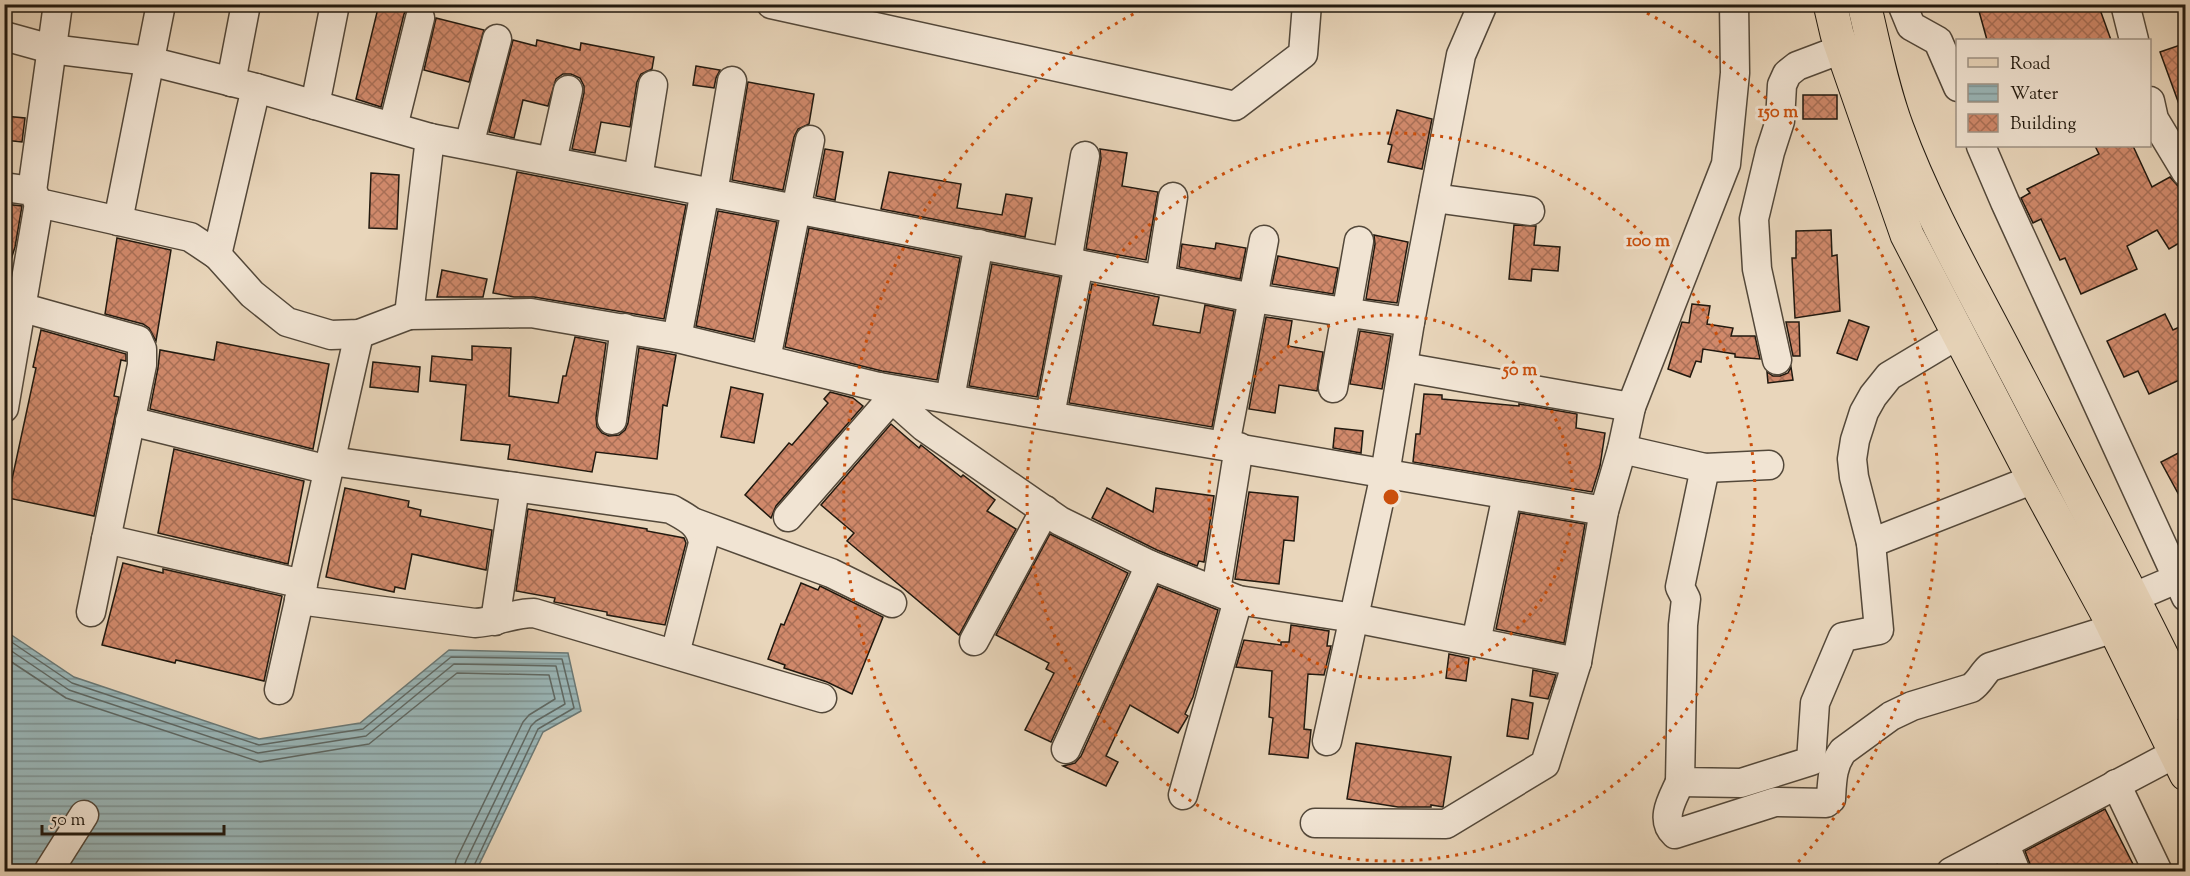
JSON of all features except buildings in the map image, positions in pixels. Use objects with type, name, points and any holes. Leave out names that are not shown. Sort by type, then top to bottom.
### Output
[{"type":"main road","points":[[1830,4],[1842,49],[1907,235],[2034,479],[2118,612],[2186,705]]},
{"type":"main road","points":[[1864,4],[1882,79],[1897,127],[2118,612],[2181,764]]},
{"type":"street","points":[[4,408],[20,307],[25,194],[58,4]]},
{"type":"street","points":[[118,221],[161,4]]},
{"type":"street","points":[[217,255],[243,85],[246,4]]},
{"type":"street","points":[[315,105],[335,4]]},
{"type":"street","points":[[771,4],[1235,106],[1303,54],[1307,4]]},
{"type":"street","points":[[1327,741],[1385,474],[1410,322],[1461,55],[1483,4]]},
{"type":"street","points":[[1315,823],[1446,824],[1545,764],[1577,662],[1604,511],[1622,450],[1631,407],[1726,164],[1735,72],[1734,4]]},
{"type":"street","points":[[1902,4],[1911,26],[1938,41],[1956,82]]},
{"type":"street","points":[[2126,4],[2134,39]]},
{"type":"street","points":[[393,127],[420,18]]},
{"type":"street","points":[[4,36],[51,49],[149,61],[430,138],[1253,298],[1410,322]]},
{"type":"street","points":[[469,145],[497,39]]},
{"type":"street","points":[[1777,360],[1757,269],[1754,219],[1780,121],[1782,85],[1787,74],[1797,66],[1842,49]]},
{"type":"street","points":[[676,338],[732,81]]},
{"type":"street","points":[[638,178],[653,86]]},
{"type":"street","points":[[552,161],[568,90]]},
{"type":"street","points":[[2151,105],[2154,118],[2186,172]]},
{"type":"street","points":[[409,315],[430,138]]},
{"type":"street","points":[[766,359],[810,140]]},
{"type":"street","points":[[1705,468],[1680,587],[1686,599],[1683,625],[1680,782],[1667,812],[1670,830],[1675,834],[1775,802],[1826,803],[1831,799],[1835,764],[1839,756],[1891,716],[1912,706],[1971,688],[1979,683],[1985,671],[1990,668],[2183,584],[2005,202],[1982,147]]},
{"type":"street","points":[[1050,415],[1073,263],[1085,156]]},
{"type":"street","points":[[25,194],[118,221],[190,237],[217,255],[252,294],[287,322],[331,335],[359,334],[409,315],[531,314],[676,338],[766,359],[886,392],[950,398],[1604,511]]},
{"type":"street","points":[[1160,280],[1173,197]]},
{"type":"street","points":[[1434,198],[1530,211]]},
{"type":"street","points":[[1183,795],[1227,596],[1232,446],[1253,298],[1264,240]]},
{"type":"street","points":[[1333,388],[1359,241]]},
{"type":"street","points":[[950,398],[980,244]]},
{"type":"street","points":[[20,307],[138,340],[142,349],[142,365],[91,612]]},
{"type":"street","points":[[612,420],[626,328]]},
{"type":"street","points":[[279,690],[359,334]]},
{"type":"street","points":[[1680,782],[1741,783],[1811,761],[1815,703],[1843,637],[1879,630],[1871,543],[1854,477],[1852,459],[1863,412],[1889,376],[1959,334]]},
{"type":"street","points":[[1403,367],[1631,407]]},
{"type":"street","points":[[886,392],[924,427],[1060,521],[1150,565],[1227,596],[1354,618],[1577,662]]},
{"type":"street","points":[[788,517],[886,392]]},
{"type":"street","points":[[130,421],[330,465],[515,487],[671,509],[695,523],[831,573],[892,603]]},
{"type":"street","points":[[1622,450],[1705,468],[1769,465]]},
{"type":"street","points":[[1871,543],[2034,479]]},
{"type":"street","points":[[495,621],[515,487]]},
{"type":"street","points":[[1476,642],[1507,495]]},
{"type":"street","points":[[974,641],[1045,510]]},
{"type":"street","points":[[675,654],[703,543],[701,531],[695,523]]},
{"type":"street","points":[[106,540],[301,592],[475,623],[534,613],[822,698]]},
{"type":"street","points":[[1066,748],[1150,565]]},
{"type":"street","points":[[1951,872],[2116,784],[2181,764]]},
{"type":"street","points":[[2116,784],[2158,872]]},
{"type":"street","points":[[48,872],[84,815]]},
{"type":"street","points":[[2004,845],[2016,872]]},
{"type":"water","points":[[4,630],[74,677],[259,739],[360,723],[449,650],[568,653],[581,711],[543,732],[476,871],[5,871]]}]
